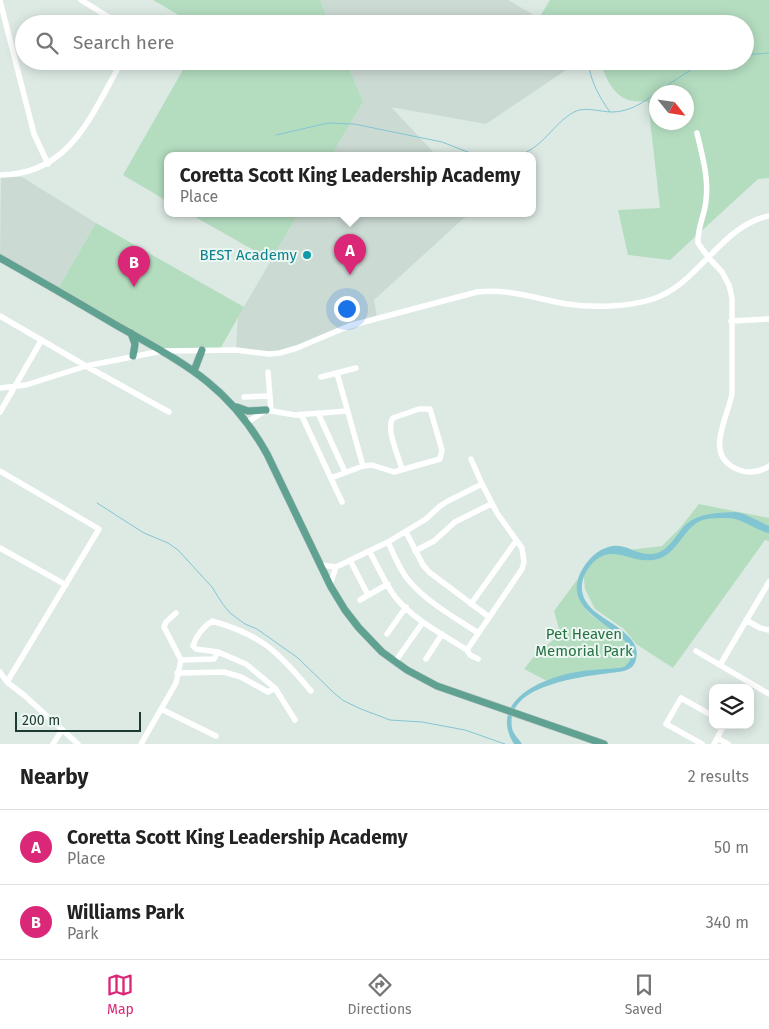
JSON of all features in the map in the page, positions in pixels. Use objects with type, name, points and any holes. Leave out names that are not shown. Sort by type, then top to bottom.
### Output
[{"type":"main road","points":[[0,258],[162,351],[215,386],[248,422],[267,454],[330,585],[345,610],[358,628],[395,662],[437,686],[604,744]]},
{"type":"main road","points":[[131,333],[134,344],[133,356]]},
{"type":"main road","points":[[194,371],[202,350]]},
{"type":"main road","points":[[232,404],[248,411],[269,410]]},
{"type":"street","points":[[81,0],[105,15]]},
{"type":"street","points":[[0,1],[15,60]]},
{"type":"street","points":[[18,70],[34,134],[48,164]]},
{"type":"street","points":[[0,175],[25,173],[48,164],[64,152],[78,138],[117,70]]},
{"type":"street","points":[[697,134],[707,178],[707,197],[698,243],[722,272],[729,284],[732,298],[732,394],[720,434],[721,452],[727,462],[742,471],[754,472],[769,466]]},
{"type":"street","points":[[0,388],[15,387],[86,366],[162,351],[236,350],[269,354],[280,353],[297,348],[349,326],[490,290],[505,291],[579,306],[639,303],[655,299],[671,291],[684,282],[724,242],[750,222],[769,216]]},
{"type":"street","points":[[0,316],[169,412]]},
{"type":"street","points":[[732,322],[769,319]]},
{"type":"street","points":[[0,412],[42,340]]},
{"type":"street","points":[[320,378],[356,368]]},
{"type":"street","points":[[268,372],[269,410]]},
{"type":"street","points":[[337,373],[362,466]]},
{"type":"street","points":[[244,397],[270,396]]},
{"type":"street","points":[[331,478],[372,464],[389,471],[402,469],[440,459],[442,454],[430,409],[419,409],[393,418],[390,421],[390,431],[402,469]]},
{"type":"street","points":[[248,422],[269,410],[295,415],[347,411]]},
{"type":"street","points":[[318,413],[345,472]]},
{"type":"street","points":[[301,414],[342,502]]},
{"type":"street","points":[[467,650],[522,569],[524,562],[524,553],[491,504],[472,459]]},
{"type":"street","points":[[0,471],[99,529],[7,682]]},
{"type":"street","points":[[321,565],[336,567],[388,542],[426,519],[440,506],[482,484]]},
{"type":"street","points":[[415,551],[434,541],[456,522],[491,504]]},
{"type":"street","points":[[406,532],[423,565],[429,572],[489,617]]},
{"type":"street","points":[[471,604],[516,541]]},
{"type":"street","points":[[388,542],[397,562],[410,582],[421,593],[478,634]]},
{"type":"street","points":[[0,548],[66,585]]},
{"type":"street","points":[[369,551],[396,597],[406,607],[423,622],[478,659]]},
{"type":"street","points":[[350,560],[368,595]]},
{"type":"street","points":[[330,585],[336,567]]},
{"type":"street","points":[[720,665],[769,582]]},
{"type":"street","points":[[360,600],[388,584]]},
{"type":"street","points":[[388,634],[406,607]]},
{"type":"street","points":[[141,744],[176,683],[181,660],[164,627],[166,622],[176,613]]},
{"type":"street","points":[[746,620],[760,628],[769,630]]},
{"type":"street","points":[[295,720],[274,688],[246,664],[218,652],[196,649],[194,646],[197,636],[212,621],[249,634],[278,654],[311,691]]},
{"type":"street","points":[[395,662],[423,622]]},
{"type":"street","points":[[426,659],[442,634]]},
{"type":"street","points":[[181,660],[214,659],[218,652]]},
{"type":"street","points":[[696,652],[769,694]]},
{"type":"street","points":[[0,672],[7,682],[78,744]]},
{"type":"street","points":[[177,673],[224,672],[241,677],[268,692],[274,688]]},
{"type":"street","points":[[702,744],[666,724],[681,698],[709,714]]},
{"type":"street","points":[[161,709],[216,736]]},
{"type":"street","points":[[722,729],[716,741],[728,744]]},
{"type":"street","points":[[53,744],[62,730]]},
{"type":"shaded area","points":[[320,0],[508,0],[534,15],[326,15]]},
{"type":"shaded area","points":[[350,70],[566,70],[486,124],[391,107],[433,152],[333,152],[363,102]]},
{"type":"shaded area","points":[[1,177],[22,177],[96,223],[56,292],[0,260]]},
{"type":"shaded area","points":[[296,217],[468,217],[464,218],[374,300],[377,318],[280,353],[236,350],[238,317]]},
{"type":"green space","points":[[153,0],[320,0],[326,15],[179,15]]},
{"type":"green space","points":[[550,0],[769,0],[769,178],[758,179],[670,260],[628,255],[618,210],[660,208],[651,130],[694,130],[694,85],[649,85],[649,111],[648,102],[628,100],[613,89],[604,70],[754,70],[754,15],[541,15]]},
{"type":"green space","points":[[183,70],[350,70],[363,102],[333,152],[164,152],[164,199],[123,175]]},
{"type":"green space","points":[[195,217],[296,217],[271,260]]},
{"type":"green space","points":[[96,223],[244,307],[220,349],[163,350],[56,292]]},
{"type":"green space","points":[[699,504],[769,518],[769,541],[765,540],[673,668],[636,644],[624,629],[595,609],[585,589],[583,571],[603,553],[662,546],[680,528]]},
{"type":"green space","name":"Pet Heaven Memorial Park","points":[[577,580],[581,597],[589,613],[628,643],[631,651],[630,659],[624,667],[575,673],[547,681],[524,669],[536,654],[557,637],[559,629],[554,611]]},
{"type":"water","points":[[736,512],[769,526],[769,533],[734,519],[707,519],[694,525],[668,554],[661,558],[641,560],[613,554],[605,555],[596,560],[583,578],[583,597],[591,608],[621,629],[634,643],[637,650],[635,664],[624,671],[593,675],[554,684],[536,691],[522,700],[513,712],[512,728],[522,744],[514,744],[508,730],[507,718],[518,698],[528,690],[551,679],[571,673],[624,667],[630,659],[631,653],[627,643],[587,610],[580,601],[577,591],[578,579],[590,558],[601,550],[613,546],[624,547],[645,554],[657,553],[668,546],[681,530],[693,520],[706,515]]},
{"type":"waterway","points":[[754,54],[769,53]]},
{"type":"waterway","points":[[590,70],[596,88],[610,112]]},
{"type":"waterway","points":[[668,85],[690,70]]},
{"type":"waterway","points":[[527,152],[541,142],[566,117],[578,110],[618,112],[630,109],[649,98]]},
{"type":"waterway","points":[[276,135],[328,123],[354,124],[442,142],[468,152]]},
{"type":"waterway","points":[[97,503],[144,533],[168,543],[178,550],[212,587],[230,613],[245,624],[257,629],[298,658],[344,701],[390,720],[422,722],[465,730],[505,744]]},
{"type":"place","name":"BEST Academy","points":[[307,255]]},
{"type":"place","name":"Coretta Scott King Leadership Academy","points":[[350,275]]},
{"type":"place","name":"Williams Park","points":[[134,287]]}]
